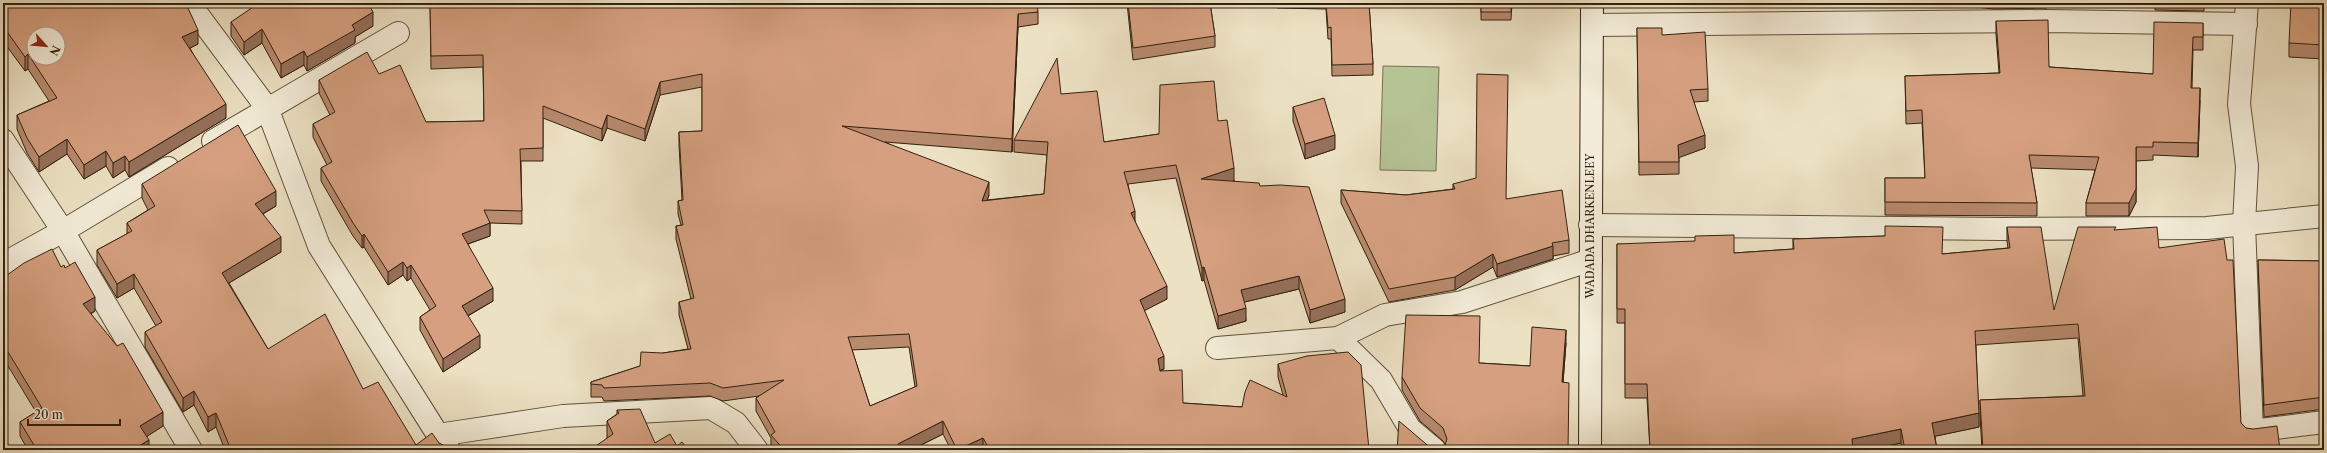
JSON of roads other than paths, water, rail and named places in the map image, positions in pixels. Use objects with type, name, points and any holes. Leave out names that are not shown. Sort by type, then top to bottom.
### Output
[{"type":"street","points":[[189,3],[267,108],[319,246],[443,443],[563,416],[711,408],[736,423],[757,450]]},
{"type":"street","name":"WADADA DHARKENLEEY","points":[[1590,450],[1592,3]]},
{"type":"street","points":[[2247,3],[2239,104],[2247,166],[2244,224],[2252,431],[2324,422]]},
{"type":"street","points":[[1592,24],[2039,21],[2246,24]]},
{"type":"street","points":[[3,264],[63,232],[267,108],[398,33]]},
{"type":"street","points":[[3,140],[63,232],[190,450]]},
{"type":"street","points":[[1590,225],[2009,229],[2207,228],[2324,216]]},
{"type":"street","points":[[1217,348],[1338,338],[1386,315],[1462,302],[1590,260]]},
{"type":"street","points":[[1338,338],[1381,380],[1410,429],[1434,450]]}]
